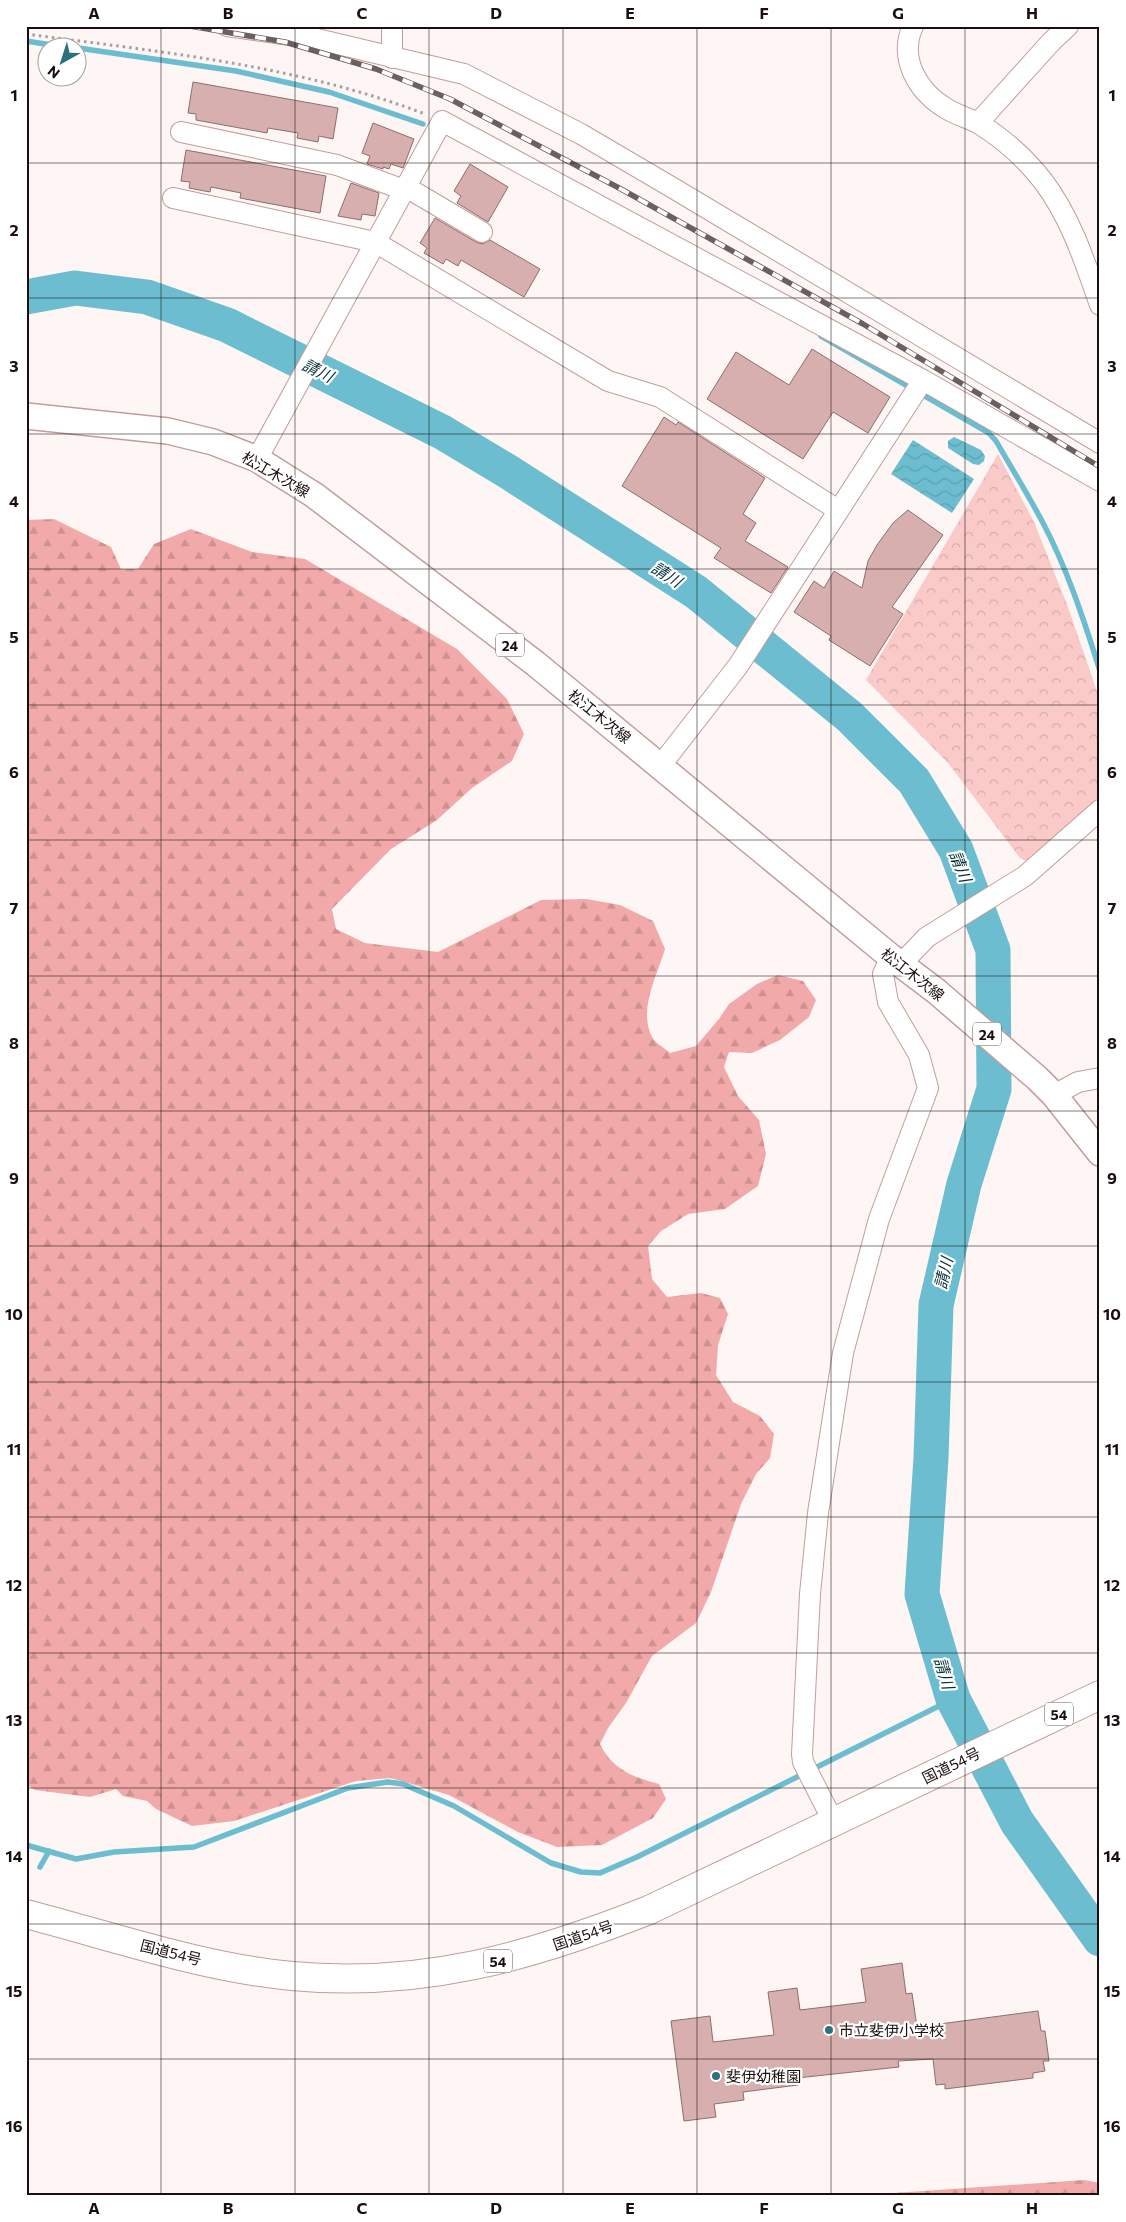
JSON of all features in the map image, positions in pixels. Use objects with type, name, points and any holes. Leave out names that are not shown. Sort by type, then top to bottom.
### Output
[{"type":"highway","name":"国道54号","points":[[26,1914],[165,1951],[290,1976],[390,1977],[441,1972],[502,1960],[579,1938],[649,1910],[834,1823],[1018,1732],[1100,1695]]},
{"type":"main road","name":"松江木次線","points":[[26,416],[168,431],[213,442],[257,459],[314,495],[536,664],[661,765],[896,961],[936,991],[1037,1078],[1054,1095],[1100,1153]]},
{"type":"street","points":[[227,26],[317,39],[464,74],[581,134],[1100,443]]},
{"type":"street","points":[[392,26],[392,58]]},
{"type":"street","points":[[913,26],[908,44],[909,60],[918,84],[947,109],[978,123],[1023,158],[1058,203],[1080,248],[1100,305]]},
{"type":"street","points":[[978,123],[1051,42],[1068,26]]},
{"type":"street","points":[[257,459],[442,120],[918,388],[1100,481]]},
{"type":"street","points":[[181,132],[337,165],[405,188],[482,232]]},
{"type":"street","points":[[173,198],[375,242],[608,381],[660,397],[838,510]]},
{"type":"street","points":[[661,765],[738,666],[918,388]]},
{"type":"street","points":[[834,1823],[803,1762],[810,1594],[818,1513],[843,1353],[879,1219],[928,1088],[919,1055],[888,1002],[883,974],[896,961],[927,937],[1012,886],[1100,810]]},
{"type":"street","points":[[1054,1095],[1078,1082],[1100,1078]]},
{"type":"path","points":[[26,34],[204,58],[288,73],[361,92],[442,120]]},
{"type":"green space","points":[[998,454],[1034,522],[1068,607],[1100,700],[1100,798],[1026,861],[1020,858],[948,763],[866,680]]},
{"type":"green space","points":[[54,519],[111,547],[121,569],[138,569],[154,544],[191,529],[252,552],[305,559],[457,649],[507,699],[524,734],[512,761],[472,788],[437,820],[391,849],[332,909],[336,929],[365,943],[438,952],[541,900],[586,899],[620,905],[653,921],[665,949],[650,993],[647,1015],[652,1037],[670,1053],[696,1046],[729,1004],[757,984],[778,975],[803,981],[816,1000],[809,1017],[780,1040],[752,1053],[729,1052],[724,1067],[738,1096],[759,1120],[766,1154],[758,1186],[725,1209],[688,1214],[661,1231],[648,1246],[652,1279],[667,1297],[701,1293],[720,1298],[728,1314],[718,1345],[716,1375],[733,1402],[760,1416],[774,1434],[770,1458],[756,1474],[741,1504],[711,1592],[696,1623],[652,1656],[626,1703],[608,1728],[600,1744],[611,1760],[625,1771],[659,1784],[666,1799],[653,1818],[602,1845],[557,1847],[518,1832],[449,1795],[391,1778],[356,1781],[234,1821],[192,1826],[156,1809],[147,1801],[123,1796],[116,1789],[90,1797],[35,1790],[26,1784],[26,520]]},
{"type":"green space","points":[[1084,2180],[1100,2183],[1100,2196],[849,2196]]},
{"type":"water","points":[[954,437],[981,450],[985,456],[984,461],[979,465],[973,464],[948,448],[948,441]]},
{"type":"water","points":[[913,440],[974,479],[952,513],[891,474]]},
{"type":"building","points":[[193,82],[338,108],[333,139],[319,136],[318,142],[297,138],[298,133],[268,128],[267,133],[196,120],[196,114],[188,113]]},
{"type":"building","points":[[373,123],[414,139],[403,168],[391,164],[389,169],[383,167],[383,169],[367,164],[370,156],[362,153]]},
{"type":"building","points":[[186,150],[326,176],[320,213],[240,198],[241,193],[211,187],[210,192],[189,188],[190,182],[181,181]]},
{"type":"building","points":[[470,164],[508,187],[488,222],[457,203],[461,196],[454,191]]},
{"type":"building","points":[[351,183],[379,193],[375,216],[362,214],[361,220],[338,216]]},
{"type":"building","points":[[435,218],[476,242],[482,244],[490,240],[540,269],[524,297],[461,260],[458,266],[446,259],[443,264],[424,253],[427,248],[420,243]]},
{"type":"building","points":[[812,349],[890,397],[868,433],[833,412],[803,459],[707,399],[736,352],[789,385]]},
{"type":"building","points":[[664,417],[676,425],[678,422],[765,478],[743,514],[756,523],[745,541],[788,567],[771,593],[714,558],[721,548],[622,486]]},
{"type":"building","points":[[908,510],[943,535],[892,607],[903,614],[870,666],[829,640],[831,636],[794,612],[814,581],[824,588],[834,571],[862,588],[868,561],[877,545],[893,523]]},
{"type":"building","points":[[902,1963],[906,1994],[912,1993],[917,2027],[1038,2011],[1041,2031],[1045,2031],[1049,2061],[1043,2061],[1045,2071],[1033,2073],[1033,2078],[945,2089],[945,2084],[936,2085],[933,2059],[898,2061],[899,2067],[797,2078],[798,2085],[743,2092],[744,2100],[714,2104],[716,2117],[684,2121],[671,2021],[710,2016],[713,2042],[774,2035],[768,1992],[797,1988],[800,2010],[866,2002],[861,1969]]},
{"type":"waterway","points":[[26,41],[38,43]]},
{"type":"waterway","points":[[88,49],[236,71],[329,92],[423,124]]},
{"type":"waterway","name":"請川","points":[[26,297],[75,288],[147,297],[227,325],[442,432],[507,471],[696,592],[850,717],[914,781],[956,850],[993,950],[994,1089],[964,1184],[936,1305],[931,1458],[922,1594],[953,1699],[1017,1822],[1100,1939]]},
{"type":"waterway","points":[[821,336],[989,433],[996,441],[1051,539],[1067,576],[1100,671]]},
{"type":"waterway","points":[[26,1845],[76,1859],[114,1852],[194,1847],[348,1788],[388,1782],[403,1784],[454,1806],[551,1863],[581,1872],[600,1873],[637,1857],[953,1699]]},
{"type":"waterway","points":[[40,1867],[49,1851]]},
{"type":"railway","points":[[190,26],[285,42],[376,69],[450,99],[621,189],[863,324],[1100,467]]},
{"type":"place","name":"市立斐伊小学校","points":[[829,2030]]},
{"type":"place","name":"斐伊幼稚園","points":[[716,2076]]}]
